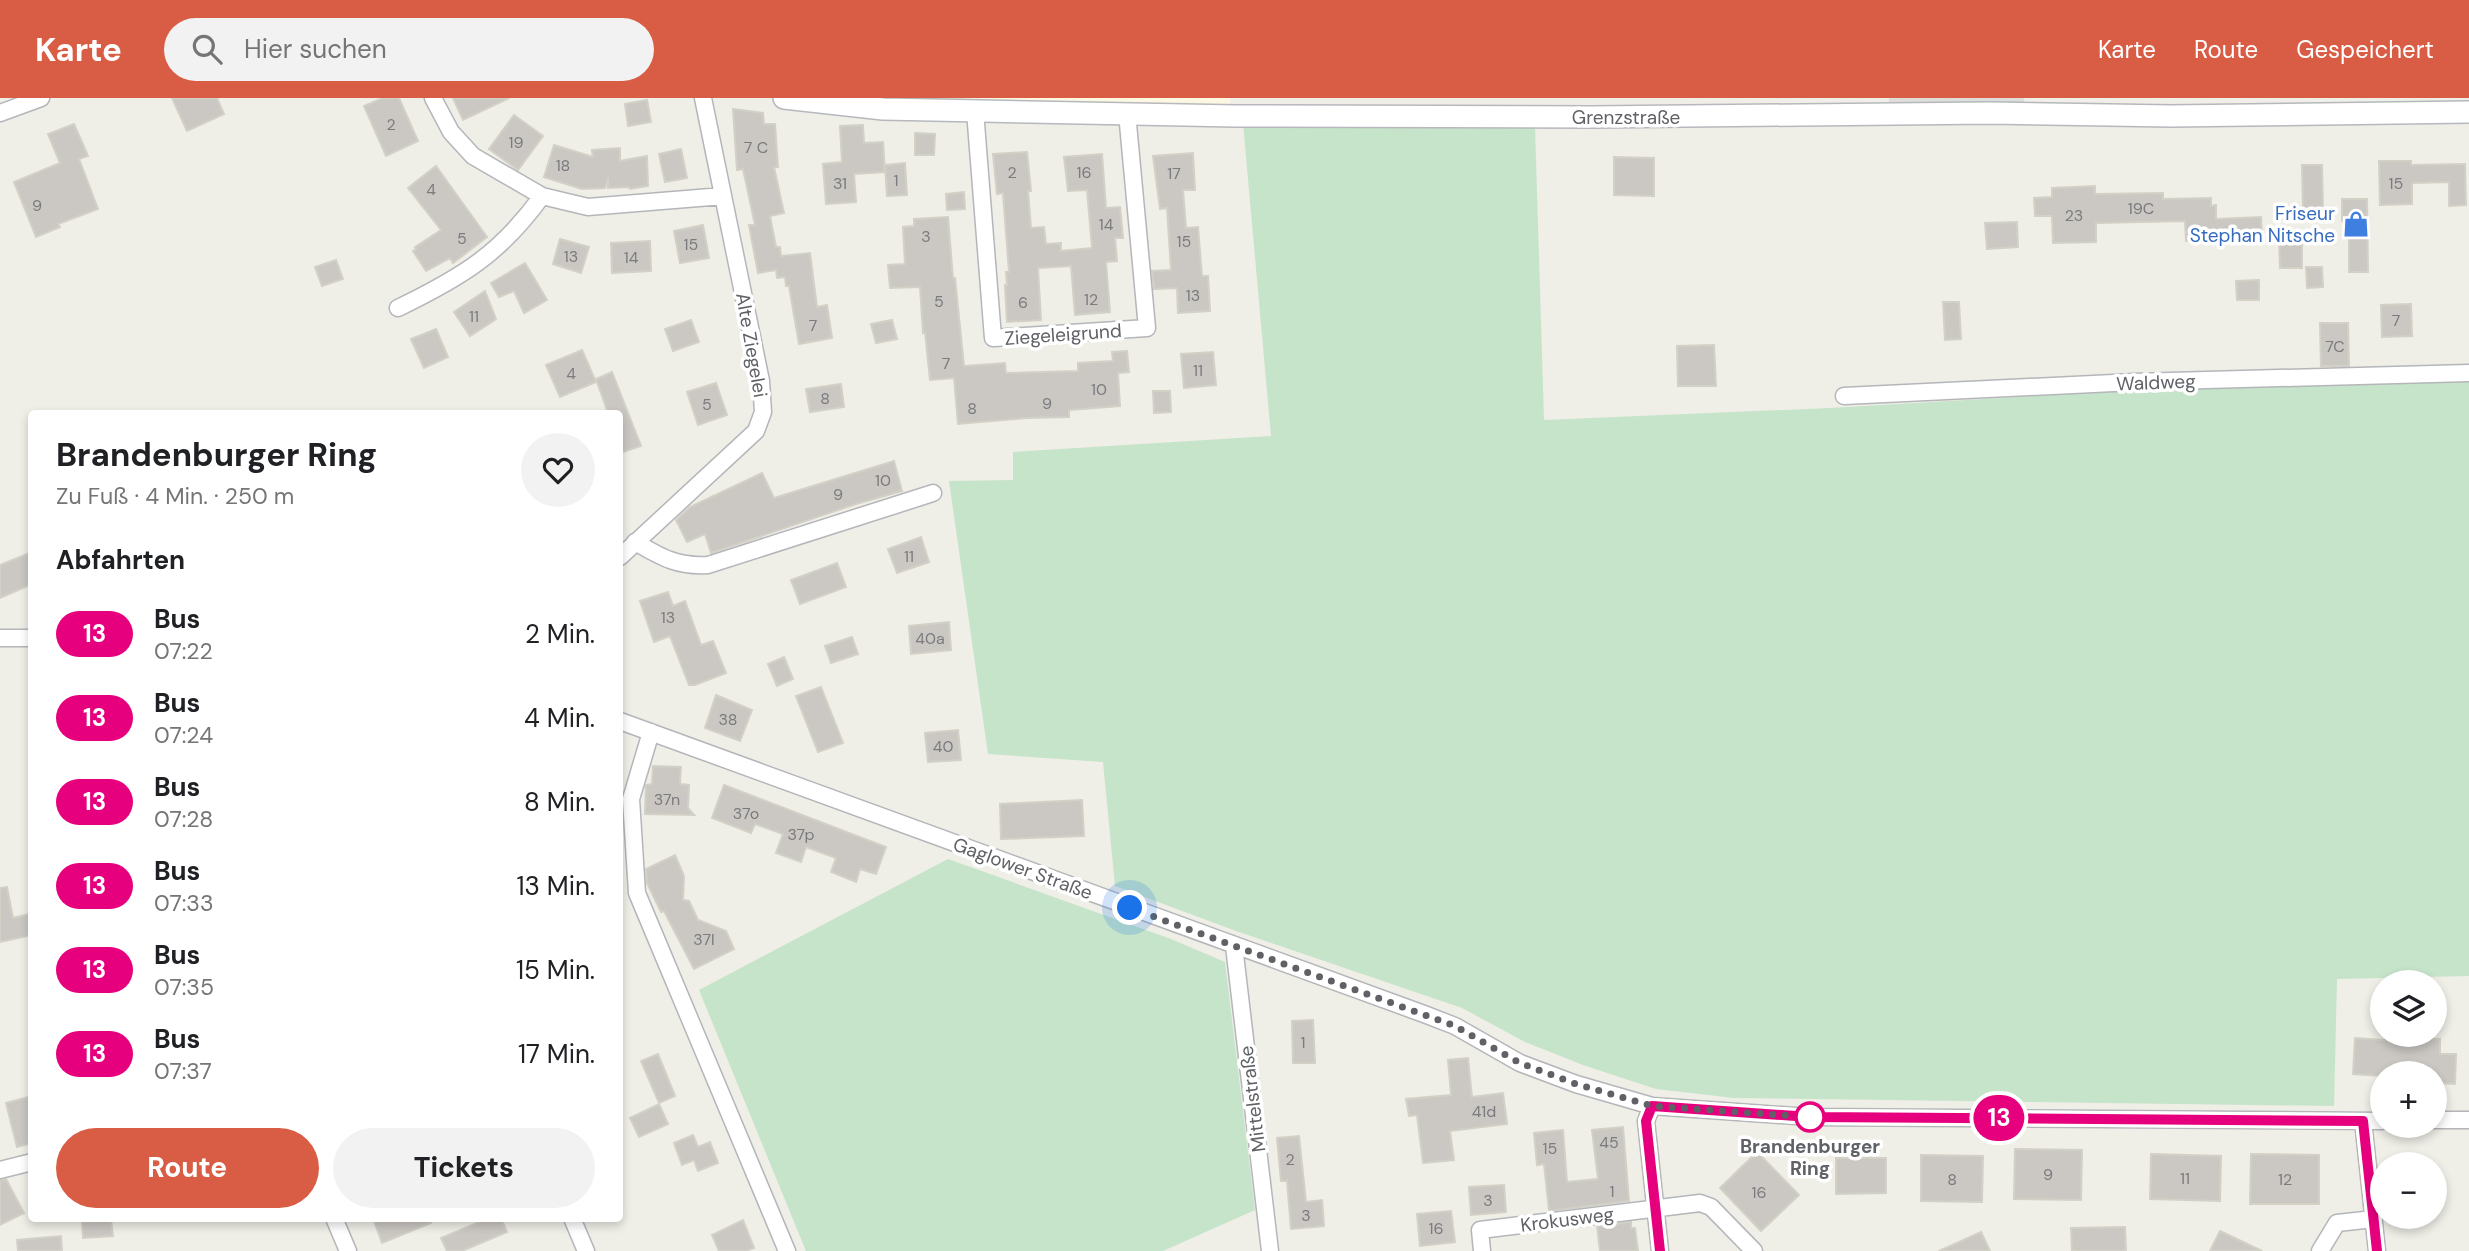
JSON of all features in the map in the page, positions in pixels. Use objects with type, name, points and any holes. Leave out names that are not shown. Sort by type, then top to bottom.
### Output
[{"type":"street","points":[[0,113],[41,98]]},
{"type":"street","points":[[433,98],[451,132],[473,156],[505,177],[542,196],[588,206],[723,196]]},
{"type":"street","name":"Alte Ziegelei","points":[[623,554],[756,431],[763,412],[761,381],[703,98]]},
{"type":"street","name":"Grenzstraße","points":[[784,98],[883,109],[1127,114],[1593,117],[1990,113],[2171,116],[2469,112]]},
{"type":"street","name":"Ziegeleigrund","points":[[975,111],[993,338],[1147,328],[1127,114]]},
{"type":"street","points":[[398,308],[441,287],[478,264],[509,238],[542,196]]},
{"type":"street","name":"Waldweg","points":[[1844,396],[2134,382],[2469,373]]},
{"type":"street","points":[[635,542],[668,561],[689,566],[708,565],[933,494]]},
{"type":"street","points":[[0,638],[28,638]]},
{"type":"street","name":"Gaglower Straße","points":[[623,722],[1455,1026],[1520,1063],[1576,1084],[1652,1106],[1810,1117],[2370,1121]]},
{"type":"street","points":[[651,732],[631,799],[637,892],[787,1251]]},
{"type":"street","name":"Mittelstraße","points":[[1234,946],[1270,1251]]},
{"type":"street","points":[[1652,1106],[1646,1121],[1660,1251]]},
{"type":"street","points":[[2447,1120],[2469,1119]]},
{"type":"street","points":[[2363,1121],[2370,1183]]},
{"type":"street","points":[[0,1170],[28,1163]]},
{"type":"street","name":"Krokusweg","points":[[1482,1251],[1480,1230],[1700,1203],[1711,1207],[1754,1251]]},
{"type":"street","points":[[2320,1251],[2337,1223],[2370,1219]]},
{"type":"street","points":[[336,1222],[348,1251]]},
{"type":"street","points":[[574,1222],[586,1251]]},
{"type":"street","points":[[2375,1229],[2377,1251]]},
{"type":"shaded area","points":[[828,98],[1230,98],[1230,109]]},
{"type":"shaded area","points":[[1889,98],[2024,98],[2024,107],[1889,105]]},
{"type":"green space","points":[[1243,123],[1535,127],[1544,420],[1830,408],[2103,392],[2115,375],[2354,384],[2469,381],[2469,976],[2447,976],[2447,970],[2370,970],[2370,978],[2337,979],[2334,1106],[1734,1098],[1656,1089],[1583,1065],[1525,1042],[1462,1008],[1236,931],[1115,886],[1103,762],[988,754],[949,481],[1013,480],[1013,452],[1271,436]]},
{"type":"green space","points":[[948,859],[1171,939],[1225,962],[1255,1210],[1163,1251],[806,1251],[699,990]]},
{"type":"building","points":[[172,98],[217,98],[224,114],[187,131]]},
{"type":"building","points":[[383,98],[399,98],[418,141],[386,156],[364,106]]},
{"type":"building","points":[[453,98],[509,98],[463,120]]},
{"type":"building","points":[[647,100],[651,122],[628,126],[625,104]]},
{"type":"building","points":[[733,109],[763,113],[764,124],[775,124],[778,167],[774,167],[784,213],[770,216],[776,247],[780,247],[781,256],[810,253],[817,307],[827,305],[832,338],[799,344],[785,277],[777,278],[776,270],[758,273],[749,225],[755,225],[743,169],[737,170]]},
{"type":"building","points":[[514,115],[543,136],[518,170],[489,149]]},
{"type":"building","points":[[74,124],[88,156],[79,159],[98,209],[58,224],[60,227],[36,237],[14,182],[60,163],[48,134]]},
{"type":"building","points":[[863,125],[864,143],[883,142],[885,172],[854,174],[856,202],[826,204],[823,164],[842,162],[840,126]]},
{"type":"building","points":[[915,133],[935,134],[934,155],[915,155]]},
{"type":"building","points":[[554,145],[593,157],[592,150],[620,148],[620,161],[647,156],[648,186],[608,188],[608,178],[605,188],[582,189],[544,177]]},
{"type":"building","points":[[681,149],[687,178],[665,182],[659,154]]},
{"type":"building","points":[[1027,152],[1031,228],[1044,227],[1046,244],[1061,243],[1061,251],[1092,248],[1087,190],[1068,191],[1064,157],[1102,154],[1106,208],[1120,207],[1123,238],[1115,238],[1117,261],[1106,262],[1110,312],[1075,315],[1071,266],[1038,268],[1041,320],[1007,322],[1005,285],[1006,272],[1009,272],[1003,193],[997,194],[993,154]]},
{"type":"building","points":[[1193,153],[1195,190],[1183,190],[1186,228],[1198,227],[1202,276],[1208,276],[1210,311],[1178,313],[1177,288],[1154,289],[1152,271],[1171,270],[1167,208],[1160,209],[1153,156]]},
{"type":"building","points":[[1614,157],[1654,158],[1654,196],[1614,195]]},
{"type":"building","points":[[2379,161],[2411,161],[2411,165],[2465,164],[2466,205],[2449,206],[2449,182],[2412,183],[2412,204],[2380,205]]},
{"type":"building","points":[[905,163],[907,195],[887,196],[885,165]]},
{"type":"building","points":[[2302,165],[2322,165],[2323,211],[2303,211]]},
{"type":"building","points":[[436,166],[487,237],[453,263],[450,258],[426,271],[413,251],[441,230],[408,188]]},
{"type":"building","points":[[2095,186],[2095,194],[2163,193],[2163,199],[2211,198],[2211,206],[2216,205],[2216,219],[2261,217],[2262,239],[2186,241],[2185,221],[2096,223],[2096,242],[2053,243],[2052,216],[2035,216],[2034,198],[2052,197],[2052,188]]},
{"type":"building","points":[[964,192],[965,209],[947,210],[946,194]]},
{"type":"building","points":[[2342,199],[2367,199],[2368,272],[2349,272],[2349,221],[2342,221]]},
{"type":"building","points":[[948,217],[964,366],[1005,363],[1006,373],[1078,371],[1078,363],[1113,361],[1112,352],[1127,351],[1129,372],[1118,373],[1120,406],[1069,410],[1069,417],[958,424],[954,378],[930,380],[920,287],[890,288],[888,265],[905,264],[903,227],[914,226],[914,219]]},
{"type":"building","points":[[2017,222],[2018,247],[1987,249],[1985,223]]},
{"type":"building","points":[[703,225],[709,258],[680,263],[674,231]]},
{"type":"building","points":[[2279,238],[2302,238],[2302,268],[2280,268]]},
{"type":"building","points":[[560,239],[589,247],[581,273],[553,264]]},
{"type":"building","points":[[650,241],[651,271],[612,273],[611,243]]},
{"type":"building","points":[[336,260],[343,279],[322,286],[315,267]]},
{"type":"building","points":[[525,263],[547,300],[524,313],[514,291],[499,297],[491,283]]},
{"type":"building","points":[[2306,267],[2322,267],[2323,287],[2307,288]]},
{"type":"building","points":[[2259,280],[2259,300],[2237,300],[2236,281]]},
{"type":"building","points":[[485,291],[496,319],[470,336],[454,312]]},
{"type":"building","points":[[1943,302],[1959,302],[1961,339],[1945,340]]},
{"type":"building","points":[[2411,304],[2412,336],[2382,337],[2381,305]]},
{"type":"building","points":[[691,320],[699,342],[673,351],[665,329]]},
{"type":"building","points":[[892,320],[897,339],[876,343],[871,324]]},
{"type":"building","points":[[2320,323],[2348,323],[2349,366],[2321,366]]},
{"type":"building","points":[[436,329],[448,357],[424,368],[411,339]]},
{"type":"building","points":[[1714,345],[1716,386],[1678,386],[1677,346]]},
{"type":"building","points":[[582,350],[596,382],[560,397],[546,365]]},
{"type":"building","points":[[1213,352],[1216,385],[1184,388],[1181,354]]},
{"type":"building","points":[[612,372],[641,446],[623,452],[623,410],[607,410],[596,379]]},
{"type":"building","points":[[716,383],[727,415],[698,425],[687,392]]},
{"type":"building","points":[[841,384],[844,407],[810,412],[806,389]]},
{"type":"building","points":[[1153,391],[1170,391],[1171,412],[1154,413]]},
{"type":"building","points":[[894,461],[902,491],[711,553],[705,534],[687,542],[676,520],[690,507],[762,473],[774,498]]},
{"type":"building","points":[[921,537],[929,562],[897,573],[888,549]]},
{"type":"building","points":[[28,554],[28,586],[0,598],[0,565]]},
{"type":"building","points":[[837,563],[846,587],[800,604],[791,580]]},
{"type":"building","points":[[668,592],[673,606],[685,601],[701,645],[713,641],[726,673],[689,685],[670,636],[654,642],[640,601]]},
{"type":"building","points":[[949,622],[951,650],[911,654],[909,626]]},
{"type":"building","points":[[852,637],[858,654],[831,663],[825,646]]},
{"type":"building","points":[[784,657],[793,679],[777,686],[768,664]]},
{"type":"building","points":[[821,687],[843,743],[818,752],[796,696]]},
{"type":"building","points":[[716,695],[752,710],[740,741],[705,728]]},
{"type":"building","points":[[958,730],[961,760],[928,762],[925,733]]},
{"type":"building","points":[[653,766],[681,767],[680,784],[689,785],[688,808],[694,815],[645,814],[646,785],[652,784]]},
{"type":"building","points":[[724,785],[886,847],[876,874],[860,869],[856,882],[831,872],[836,858],[806,847],[801,862],[776,853],[783,834],[755,824],[751,833],[712,818]]},
{"type":"building","points":[[1082,800],[1084,836],[1001,839],[1000,804]]},
{"type":"building","points":[[675,855],[684,876],[683,900],[689,901],[698,920],[726,931],[734,949],[694,969],[647,883],[646,869]]},
{"type":"building","points":[[7,887],[13,918],[28,914],[28,936],[0,942],[0,888]]},
{"type":"building","points":[[1313,1020],[1315,1063],[1293,1063],[1292,1021]]},
{"type":"building","points":[[2355,1038],[2370,1039],[2370,1047],[2440,1047],[2440,1054],[2456,1054],[2455,1084],[2447,1084],[2447,1061],[2370,1061],[2370,1075],[2353,1074]]},
{"type":"building","points":[[658,1054],[675,1096],[659,1103],[641,1061]]},
{"type":"building","points":[[1468,1058],[1472,1097],[1503,1093],[1507,1124],[1450,1131],[1454,1160],[1423,1163],[1417,1115],[1409,1116],[1406,1099],[1451,1095],[1448,1060]]},
{"type":"building","points":[[28,1097],[28,1144],[17,1147],[6,1103]]},
{"type":"building","points":[[659,1104],[668,1124],[639,1137],[630,1118]]},
{"type":"building","points":[[1623,1127],[1629,1201],[1549,1211],[1544,1164],[1537,1165],[1534,1133],[1563,1130],[1567,1182],[1598,1179],[1592,1130]]},
{"type":"building","points":[[693,1135],[698,1147],[710,1142],[718,1163],[698,1171],[694,1160],[682,1165],[674,1143]]},
{"type":"building","points":[[1299,1136],[1306,1202],[1322,1200],[1324,1226],[1291,1229],[1287,1181],[1281,1181],[1277,1138]]},
{"type":"building","points":[[2015,1149],[2082,1150],[2081,1200],[2014,1199]]},
{"type":"building","points":[[1757,1152],[1799,1195],[1761,1231],[1720,1188]]},
{"type":"building","points":[[2151,1154],[2221,1156],[2220,1201],[2150,1199]]},
{"type":"building","points":[[2251,1154],[2319,1155],[2319,1204],[2250,1204]]},
{"type":"building","points":[[1921,1155],[1983,1156],[1982,1202],[1921,1201]]},
{"type":"building","points":[[1836,1158],[1886,1158],[1886,1193],[1836,1194]]},
{"type":"building","points":[[6,1179],[24,1213],[0,1225],[0,1180]]},
{"type":"building","points":[[1504,1185],[1506,1212],[1471,1215],[1469,1187]]},
{"type":"building","points":[[1451,1211],[1455,1242],[1420,1246],[1417,1214]]},
{"type":"building","points":[[743,1220],[754,1248],[746,1251],[719,1251],[712,1235]]},
{"type":"building","points":[[82,1222],[111,1222],[113,1236],[83,1238]]},
{"type":"building","points":[[374,1222],[431,1222],[431,1223],[382,1243]]},
{"type":"building","points":[[479,1222],[503,1222],[507,1232],[462,1251],[447,1251],[441,1238]]},
{"type":"building","points":[[1631,1222],[1631,1228],[1635,1228],[1638,1251],[1600,1251],[1597,1226]]},
{"type":"building","points":[[2125,1227],[2126,1251],[2072,1251],[2071,1228]]},
{"type":"building","points":[[2220,1231],[2262,1251],[2210,1251]]},
{"type":"building","points":[[1981,1232],[1990,1251],[1939,1251]]},
{"type":"building","points":[[61,1236],[62,1251],[18,1251],[17,1240]]},
{"type":"bus line","name":"13","points":[[1660,1251],[1646,1121],[1652,1106],[1810,1117],[2363,1121],[2377,1251]]},
{"type":"place","name":"Friseur Stephan Nitsche","points":[[2356,224]]},
{"type":"place","name":"Brandenburger Ring","points":[[1810,1117]]},
{"type":"route","points":[[1130,908],[1455,1026],[1520,1063],[1576,1084],[1652,1106],[1810,1117]]}]
